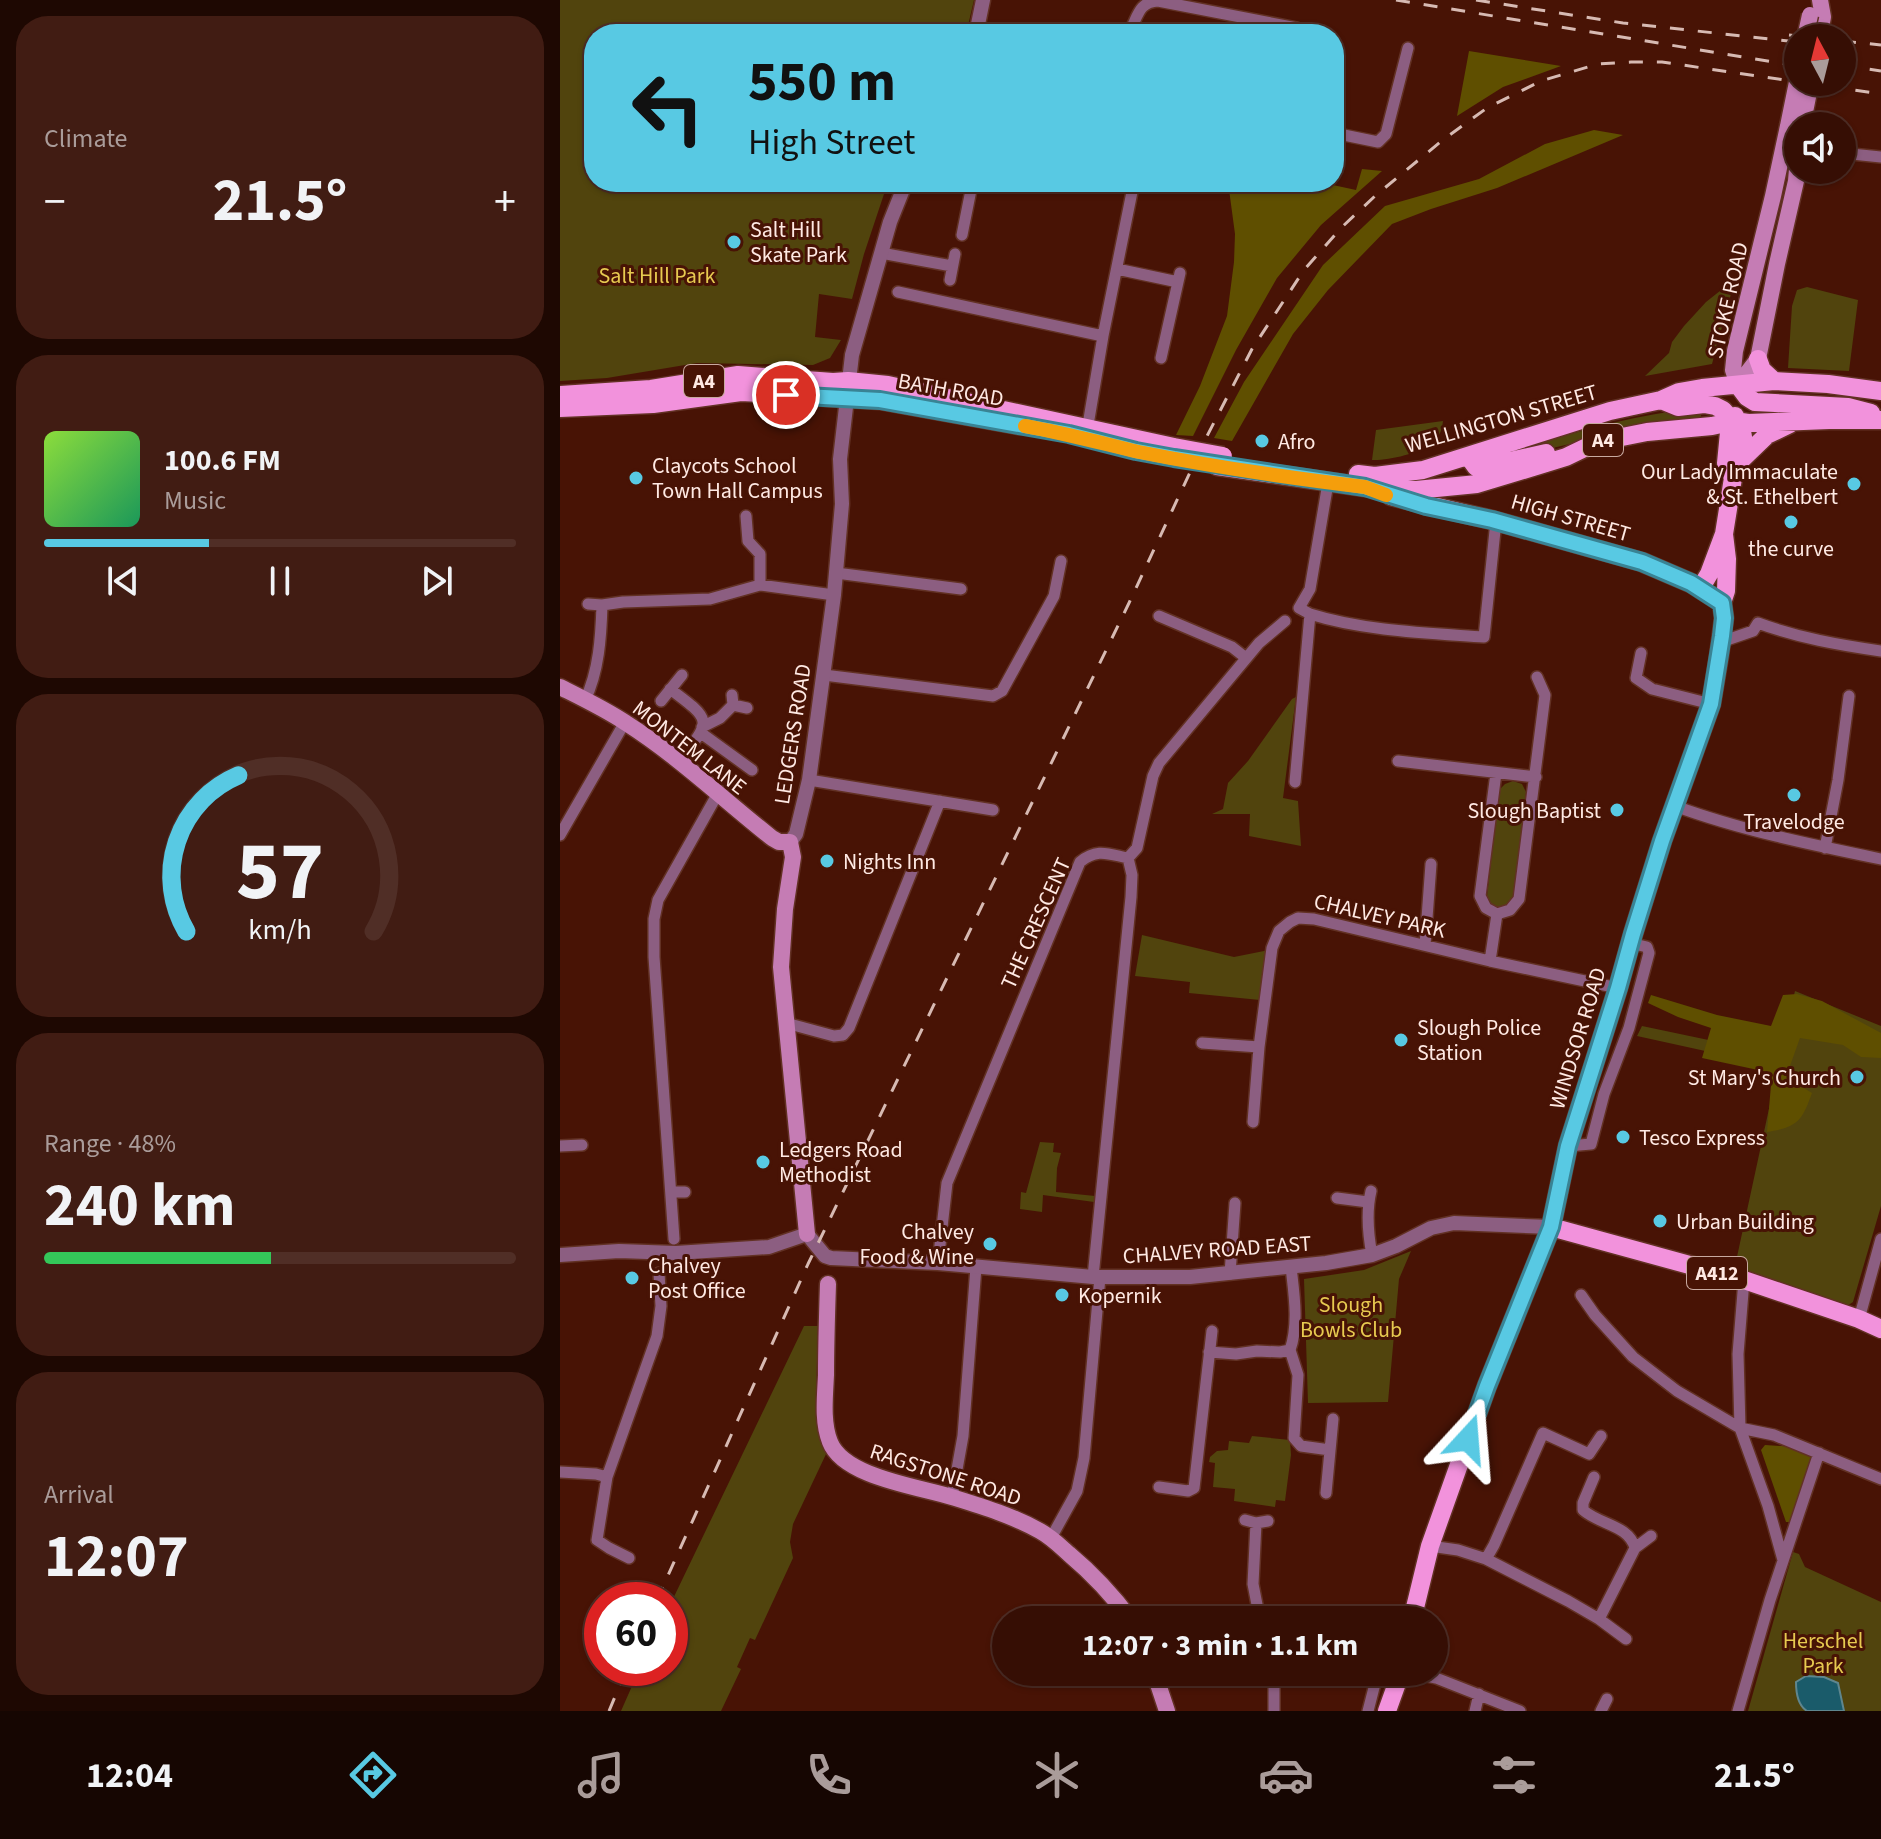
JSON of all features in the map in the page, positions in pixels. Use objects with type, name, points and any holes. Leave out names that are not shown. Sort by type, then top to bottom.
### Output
[{"type":"main road","name":"STOKE ROAD","points":[[1738,385],[1733,370],[1735,351],[1784,166]]},
{"type":"main road","name":"STOKE ROAD","points":[[1738,385],[1758,359],[1795,184]]},
{"type":"main road","points":[[1758,359],[1762,370],[1774,381]]},
{"type":"main road","name":"BATH ROAD","points":[[560,395],[651,389],[738,375],[833,382],[880,400],[1069,434],[1090,429]]},
{"type":"main road","name":"WELLINGTON STREET","points":[[1220,461],[1375,476],[1423,470],[1610,411],[1702,388],[1774,381],[1881,391]]},
{"type":"main road","points":[[1738,385],[1755,402],[1848,407],[1881,418]]},
{"type":"main road","points":[[1735,421],[1738,385]]},
{"type":"main road","name":"BATH ROAD","points":[[560,408],[653,404],[741,392],[847,389]]},
{"type":"main road","points":[[1661,400],[1678,407],[1715,406],[1735,421],[1742,431],[1724,534],[1700,589]]},
{"type":"main road","name":"WELLINGTON STREET","points":[[1090,429],[1174,453],[1328,483],[1416,490],[1477,484],[1566,457],[1597,442],[1647,432],[1735,421],[1881,418]]},
{"type":"main road","name":"A4","points":[[1736,470],[1767,435],[1796,421]]},
{"type":"main road","points":[[1468,456],[1476,467],[1483,467],[1597,442]]},
{"type":"main road","name":"HIGH STREET","points":[[1468,456],[1482,503],[1494,521]]},
{"type":"main road","name":"HIGH STREET","points":[[1365,487],[1642,562],[1691,583],[1722,603]]},
{"type":"main road","name":"WINDSOR ROAD","points":[[1415,1606],[1430,1546],[1487,1386],[1551,1227],[1568,1146],[1630,943],[1662,841],[1711,704],[1724,618],[1722,603],[1726,591],[1727,559],[1724,534]]},
{"type":"main road","name":"MONTEM LANE","points":[[560,687],[625,722],[679,761],[772,838],[790,842]]},
{"type":"main road","name":"LEDGERS ROAD","points":[[790,842],[793,857],[781,967],[807,1234]]},
{"type":"main road","name":"A412","points":[[1551,1227],[1744,1280],[1881,1329]]},
{"type":"main road","name":"RAGSTONE ROAD","points":[[828,1284],[825,1412],[833,1447],[847,1462],[870,1475],[1006,1514],[1051,1538],[1102,1584],[1120,1606]]},
{"type":"main road","points":[[1159,1686],[1167,1711]]},
{"type":"main road","points":[[1387,1711],[1397,1686]]},
{"type":"main road","points":[[1394,1711],[1400,1686]]},
{"type":"street","points":[[978,24],[983,0]]},
{"type":"street","points":[[1134,24],[1141,6],[1158,1],[1276,24]]},
{"type":"street","points":[[1344,135],[1378,142],[1386,134],[1408,48]]},
{"type":"street","points":[[1856,154],[1881,157]]},
{"type":"street","name":"LEDGERS ROAD","points":[[790,842],[796,834],[809,780],[824,675],[836,573],[842,504],[840,459],[852,355],[890,222],[902,192]]},
{"type":"street","points":[[962,235],[960,219],[970,192]]},
{"type":"street","points":[[1090,429],[1103,336],[1132,192]]},
{"type":"street","points":[[881,253],[952,266]]},
{"type":"street","points":[[950,280],[955,254]]},
{"type":"street","points":[[1117,269],[1179,278],[1161,358]]},
{"type":"street","points":[[898,292],[1103,336]]},
{"type":"street","points":[[1295,782],[1305,611],[1328,483]]},
{"type":"street","points":[[746,516],[748,541],[760,554],[760,585]]},
{"type":"street","points":[[1305,611],[1326,619],[1484,637],[1494,521]]},
{"type":"street","points":[[824,675],[993,696],[1002,691],[1020,651],[1054,596],[1061,561]]},
{"type":"street","points":[[836,573],[961,589]]},
{"type":"street","points":[[588,604],[710,599],[760,585],[834,595]]},
{"type":"street","points":[[585,700],[592,685],[601,637],[602,605]]},
{"type":"street","points":[[1159,616],[1232,647],[1246,658]]},
{"type":"street","points":[[1051,1538],[1077,1491],[1084,1458],[1131,897],[1132,875],[1128,858],[1137,848],[1153,776],[1159,763],[1259,643],[1285,621]]},
{"type":"street","points":[[1721,642],[1753,631],[1758,623],[1829,644],[1881,651]]},
{"type":"street","points":[[1641,653],[1636,678],[1652,689],[1711,704]]},
{"type":"street","points":[[661,701],[682,675]]},
{"type":"street","points":[[1496,773],[1480,896],[1486,908],[1497,914],[1510,910],[1519,899],[1545,695],[1537,677]]},
{"type":"street","points":[[670,689],[699,710],[703,720],[702,730]]},
{"type":"street","points":[[1825,848],[1849,696]]},
{"type":"street","points":[[679,761],[702,730],[720,718],[733,700],[747,708]]},
{"type":"street","points":[[560,835],[625,722]]},
{"type":"street","points":[[702,730],[752,770]]},
{"type":"street","points":[[1398,760],[1536,777]]},
{"type":"street","points":[[809,780],[993,810]]},
{"type":"street","points":[[674,1239],[679,1192],[654,957],[654,919],[658,900],[717,795]]},
{"type":"street","points":[[786,1023],[834,1036],[843,1035],[849,1028],[940,801]]},
{"type":"street","points":[[1675,806],[1825,848],[1881,859]]},
{"type":"street","name":"THE CRESCENT","points":[[938,1263],[947,1183],[1080,862],[1090,854],[1101,852],[1128,858]]},
{"type":"street","points":[[1425,945],[1431,864]]},
{"type":"street","points":[[1490,961],[1497,914]]},
{"type":"street","name":"CHALVEY PARK","points":[[1253,1122],[1272,948],[1279,931],[1298,918],[1314,919],[1618,988]]},
{"type":"street","points":[[1568,1146],[1591,1144],[1604,1094],[1629,1028],[1649,953],[1647,947],[1630,943]]},
{"type":"street","points":[[1202,1043],[1259,1047]]},
{"type":"street","points":[[560,1146],[582,1145]]},
{"type":"street","points":[[1337,1198],[1370,1196],[1369,1239],[1372,1255]]},
{"type":"street","points":[[1230,1274],[1235,1203]]},
{"type":"street","name":"CHALVEY ROAD EAST","points":[[831,1258],[1144,1278],[1230,1274],[1372,1255],[1431,1228],[1454,1223],[1551,1227]]},
{"type":"street","points":[[560,1255],[619,1251],[676,1253],[769,1247],[807,1234],[825,1256],[831,1258],[828,1284]]},
{"type":"street","points":[[1859,1319],[1881,1239]]},
{"type":"street","points":[[952,1497],[963,1436],[976,1267]]},
{"type":"street","points":[[1291,1267],[1295,1304],[1294,1340],[1290,1350],[1298,1375],[1294,1438],[1301,1446],[1330,1450]]},
{"type":"street","points":[[629,1558],[597,1540],[607,1477],[657,1336],[661,1306],[659,1273]]},
{"type":"street","points":[[1744,1280],[1738,1354],[1740,1428],[1768,1506],[1783,1560]]},
{"type":"street","points":[[1581,1295],[1633,1357],[1677,1391],[1740,1428],[1774,1435],[1881,1479]]},
{"type":"street","points":[[1159,1487],[1188,1491],[1194,1488],[1212,1331]]},
{"type":"street","points":[[1209,1352],[1236,1354],[1290,1350]]},
{"type":"street","points":[[1326,1493],[1333,1419]]},
{"type":"street","points":[[1486,1559],[1543,1433],[1589,1454],[1601,1436]]},
{"type":"street","points":[[1738,1711],[1819,1453]]},
{"type":"street","points":[[560,1472],[607,1477]]},
{"type":"street","points":[[1594,1477],[1583,1510],[1591,1518],[1632,1538],[1635,1548]]},
{"type":"street","points":[[1256,1521],[1253,1584],[1257,1606]]},
{"type":"street","points":[[1599,1619],[1635,1548],[1651,1536]]},
{"type":"street","points":[[1430,1546],[1458,1550],[1486,1559],[1599,1619],[1626,1639]]},
{"type":"street","points":[[1448,1682],[1520,1711]]},
{"type":"street","points":[[1274,1711],[1275,1686]]},
{"type":"street","points":[[1368,1711],[1374,1686]]},
{"type":"street","points":[[1475,1711],[1479,1694]]},
{"type":"street","points":[[1601,1711],[1607,1699]]},
{"type":"green space","name":"Salt Hill Park","points":[[560,0],[974,0],[968,24],[584,24],[584,192],[885,192],[852,299],[819,294],[815,337],[841,340],[830,358],[813,365],[697,363],[607,378],[560,381]]},
{"type":"green space","points":[[1735,279],[1712,364],[1645,376],[1669,353],[1672,342],[1706,302]]},
{"type":"green space","points":[[1807,287],[1858,300],[1849,371],[1788,368],[1792,306],[1797,290]]},
{"type":"green space","points":[[1701,408],[1701,421],[1583,441],[1505,459],[1504,454],[1601,426]]},
{"type":"green space","points":[[1443,421],[1438,437],[1426,448],[1394,458],[1372,460],[1376,430]]},
{"type":"green space","points":[[1296,697],[1283,798],[1298,801],[1301,846],[1249,836],[1250,814],[1212,814],[1223,809],[1228,783]]},
{"type":"green space","points":[[1513,781],[1522,784],[1526,792],[1514,897],[1497,908],[1487,896],[1499,790]]},
{"type":"green space","points":[[1142,935],[1234,957],[1269,950],[1260,1000],[1189,993],[1190,982],[1135,976]]},
{"type":"green space","points":[[1795,991],[1881,1026],[1881,1206],[1853,1302],[1847,1306],[1735,1266],[1778,1067],[1637,1036],[1642,1026],[1718,1042],[1784,1035]]},
{"type":"green space","points":[[1040,1142],[1054,1143],[1053,1152],[1061,1153],[1056,1192],[1095,1196],[1094,1202],[1043,1195],[1042,1212],[1020,1209],[1021,1192],[1026,1193]]},
{"type":"green space","name":"Slough Bowls Club","points":[[1411,1251],[1399,1279],[1388,1402],[1308,1403],[1304,1279],[1364,1270]]},
{"type":"green space","points":[[804,1326],[818,1326],[817,1407],[827,1452],[793,1524],[790,1542],[793,1558],[755,1640],[750,1638],[737,1667],[741,1669],[721,1711],[621,1711],[632,1686],[688,1686],[688,1582],[681,1582]]},
{"type":"green space","points":[[1252,1436],[1290,1440],[1285,1501],[1276,1500],[1275,1507],[1234,1501],[1235,1489],[1213,1487],[1215,1463],[1209,1462],[1210,1457],[1217,1451],[1228,1450],[1229,1441],[1249,1443]]},
{"type":"green space","name":"Herschel Park","points":[[1793,1552],[1799,1554],[1805,1567],[1881,1602],[1881,1711],[1748,1711]]},
{"type":"shaded area","points":[[1469,51],[1561,66],[1503,87],[1457,116]]},
{"type":"shaded area","points":[[1594,130],[1623,135],[1497,188],[1392,224],[1328,290],[1293,334],[1232,441],[1214,438],[1244,382],[1323,265],[1385,206],[1479,179],[1545,144]]},
{"type":"shaded area","points":[[1362,169],[1382,171],[1321,225],[1277,278],[1236,350],[1193,436],[1176,435],[1200,386],[1227,316],[1235,234],[1229,192],[1344,192],[1344,187],[1356,190]]},
{"type":"shaded area","points":[[1797,994],[1822,1001],[1881,1033],[1881,1058],[1861,1057],[1843,1045],[1800,1038],[1786,1077],[1812,1093],[1797,1121],[1786,1128],[1767,1132],[1772,1073],[1702,1058],[1711,1028],[1648,1003],[1651,995],[1717,1015],[1771,1026],[1783,995]]},
{"type":"shaded area","points":[[1765,1445],[1811,1448],[1812,1456],[1790,1522],[1786,1522],[1761,1450]]},
{"type":"water","points":[[1806,1676],[1824,1677],[1838,1683],[1844,1711],[1807,1711],[1798,1698],[1796,1682]]},
{"type":"railway","points":[[1396,0],[1784,64]]},
{"type":"railway","points":[[1476,0],[1623,23],[1784,40]]},
{"type":"railway","points":[[1856,42],[1881,45]]},
{"type":"railway","points":[[665,1582],[808,1264],[1206,438],[1252,349],[1304,270],[1375,196],[1444,139],[1487,108],[1541,81],[1598,64],[1631,62],[1662,62],[1784,80]]},
{"type":"railway","points":[[1856,67],[1881,71]]},
{"type":"railway","points":[[1856,90],[1881,94]]},
{"type":"railway","points":[[609,1711],[619,1686]]},
{"type":"slow traffic","points":[[1025,426],[1174,458],[1365,487],[1386,495]]},
{"type":"place","name":"Salt Hill Skate Park","points":[[734,242]]},
{"type":"place","name":"Afro","points":[[1262,441]]},
{"type":"place","name":"Claycots School Town Hall Campus","points":[[636,478]]},
{"type":"place","name":"Our Lady Immaculate & St. Ethelbert","points":[[1854,484]]},
{"type":"place","name":"the curve","points":[[1791,522]]},
{"type":"place","name":"Travelodge","points":[[1794,795]]},
{"type":"place","name":"Slough Baptist","points":[[1617,810]]},
{"type":"place","name":"Nights Inn","points":[[827,861]]},
{"type":"place","name":"Slough Police Station","points":[[1401,1040]]},
{"type":"place","name":"St Mary's Church","points":[[1857,1077]]},
{"type":"place","name":"Tesco Express","points":[[1623,1137]]},
{"type":"place","name":"Ledgers Road Methodist","points":[[763,1162]]},
{"type":"place","name":"Urban Building","points":[[1660,1221]]},
{"type":"place","name":"Chalvey Food & Wine","points":[[990,1244]]},
{"type":"place","name":"Chalvey Post Office","points":[[632,1278]]},
{"type":"place","name":"Kopernik","points":[[1062,1295]]},
{"type":"route","points":[[786,395],[880,400],[1069,434],[1174,458],[1365,487],[1385,495],[1496,521],[1642,562],[1691,583],[1722,603],[1724,618],[1711,704],[1662,841],[1568,1146],[1551,1227],[1468,1439]]}]
